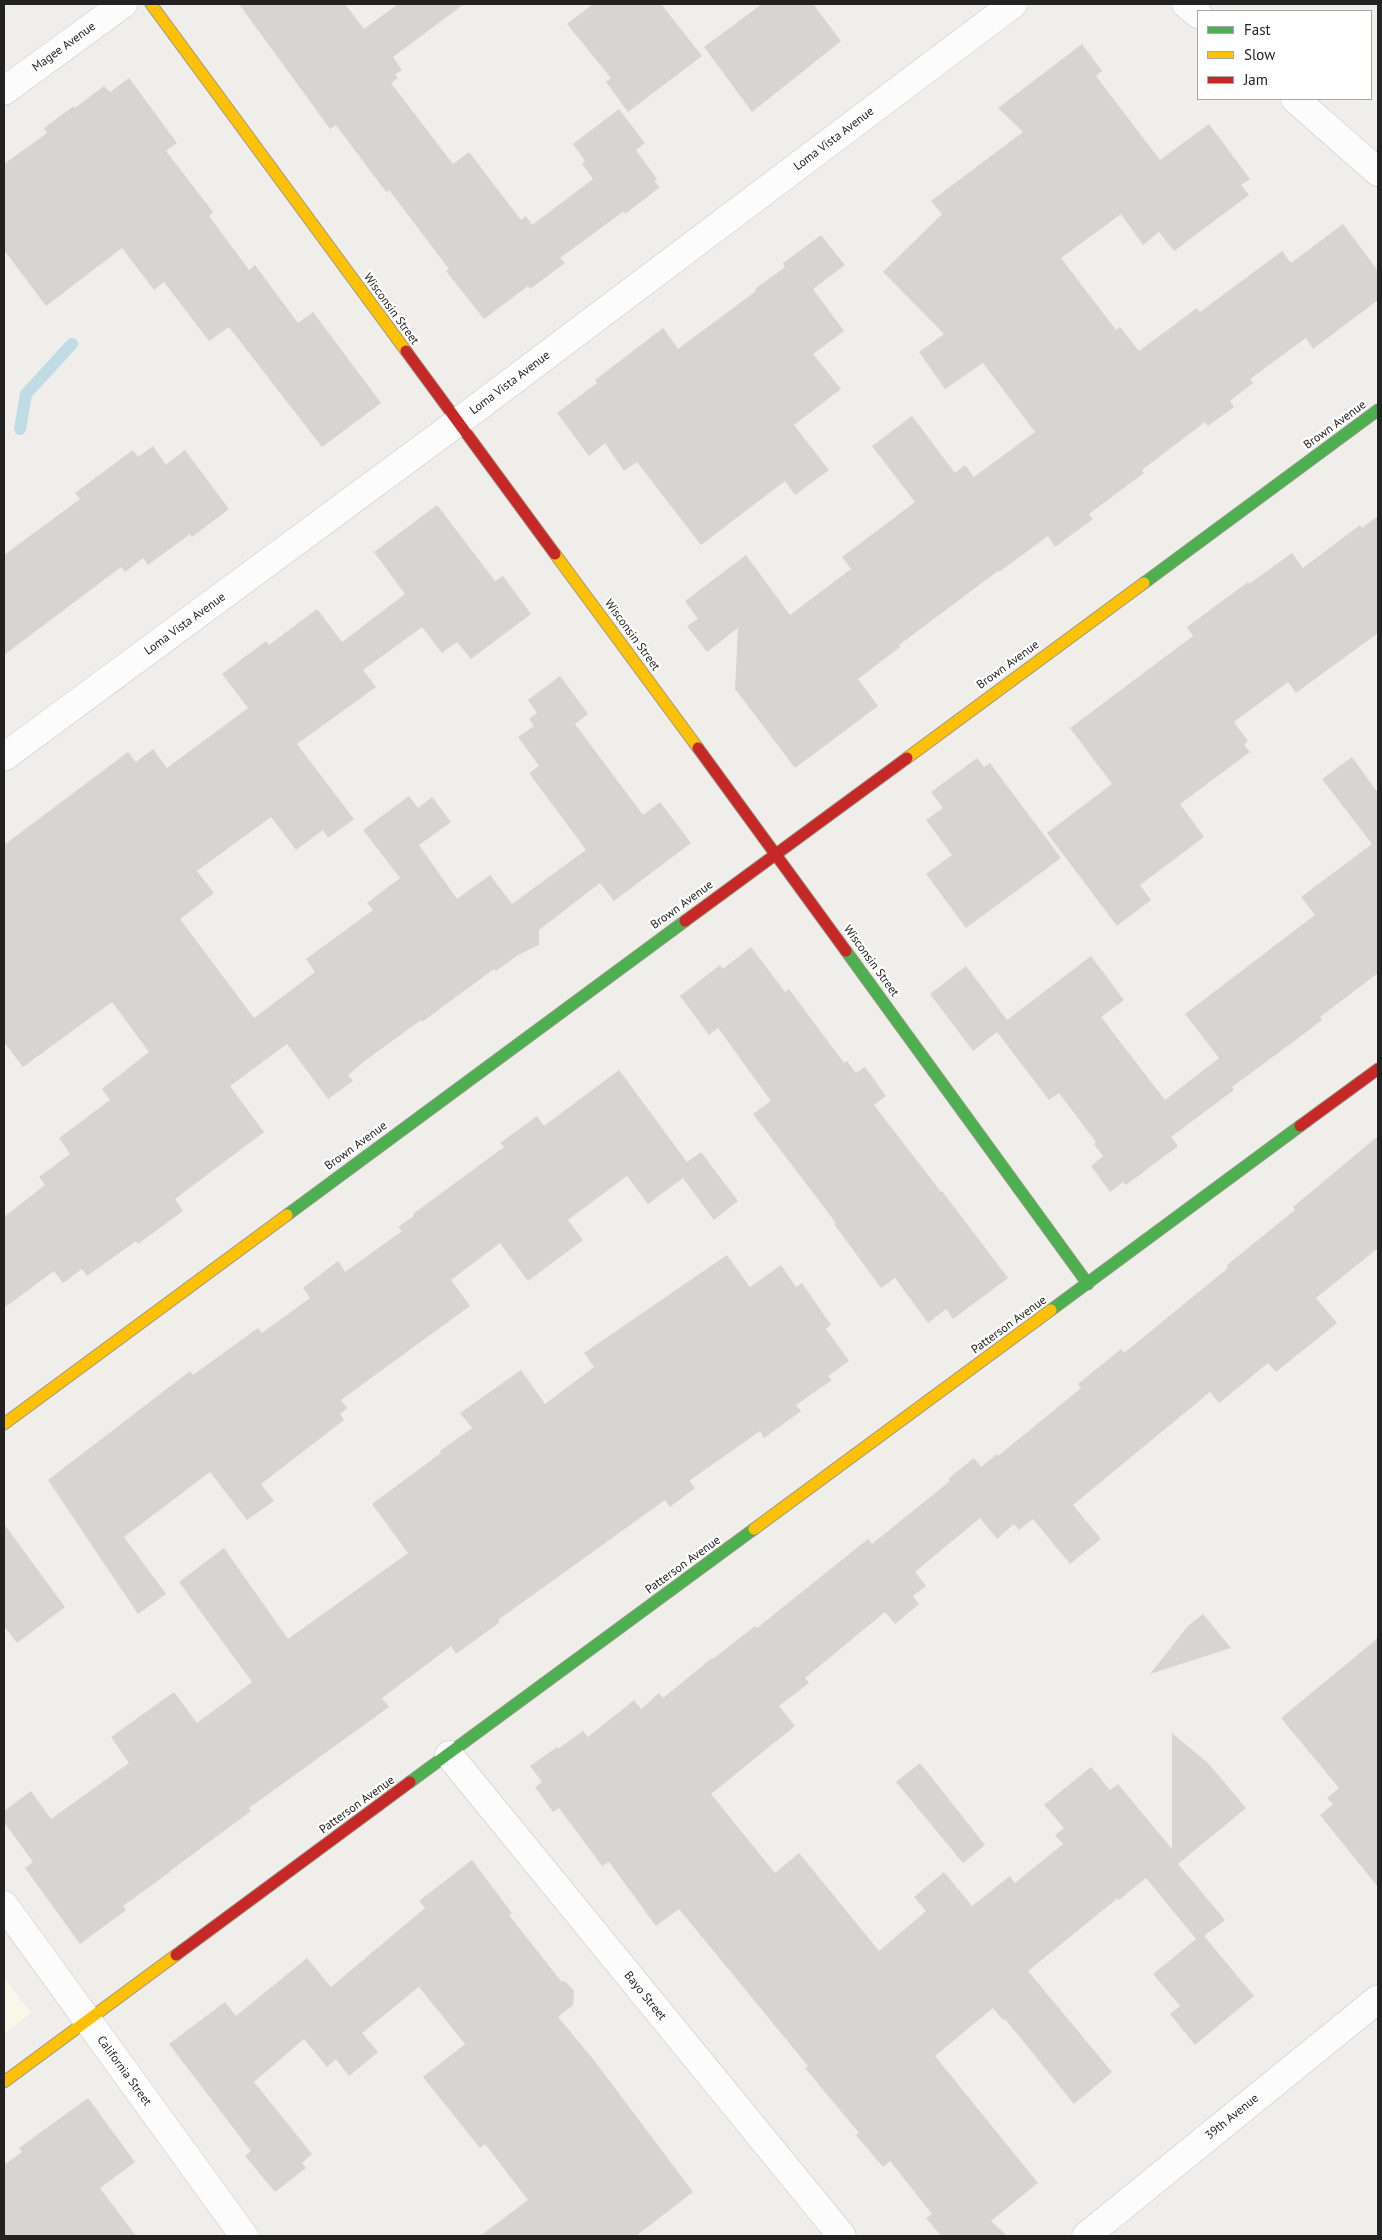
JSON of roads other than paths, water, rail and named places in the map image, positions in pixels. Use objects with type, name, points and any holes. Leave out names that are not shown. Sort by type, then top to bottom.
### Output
[{"type":"street","name":"Magee Avenue","points":[[4,91],[123,4]]},
{"type":"street","name":"Wisconsin Street","points":[[150,4],[776,853],[1088,1284]]},
{"type":"street","name":"Loma Vista Avenue","points":[[4,758],[458,422],[1013,4]]},
{"type":"street","points":[[1186,4],[1197,13]]},
{"type":"street","points":[[1296,100],[1378,172]]},
{"type":"street","name":"Brown Avenue","points":[[4,1424],[1378,410]]},
{"type":"street","name":"Patterson Avenue","points":[[4,2082],[1378,1069]]},
{"type":"street","name":"Bayo Street","points":[[449,1755],[842,2236]]},
{"type":"street","name":"California Street","points":[[4,1905],[244,2236]]},
{"type":"street","name":"39th Avenue","points":[[1086,2236],[1378,1998]]},
{"type":"waterway","points":[[20,429],[26,394],[72,344]]}]
